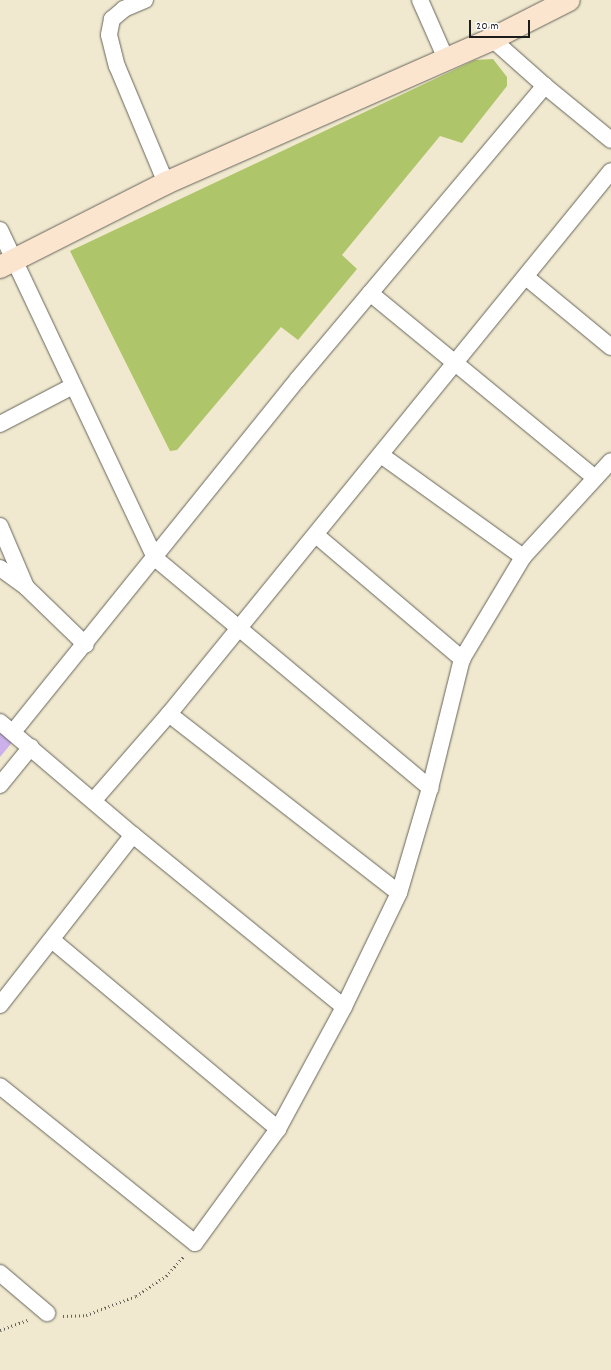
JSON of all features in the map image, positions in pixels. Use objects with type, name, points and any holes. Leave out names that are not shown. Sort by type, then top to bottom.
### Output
[{"type":"street","points":[[145,0],[124,9],[112,19],[109,35],[117,66],[166,183]]},
{"type":"street","points":[[420,0],[446,59]]},
{"type":"street","points":[[7,263],[166,183],[492,39],[570,0]]},
{"type":"street","points":[[492,39],[544,86],[611,140]]},
{"type":"street","points":[[13,732],[86,645],[297,380],[544,86]]},
{"type":"street","points":[[94,800],[169,714],[611,171]]},
{"type":"street","points":[[0,230],[7,263],[72,386],[155,558],[238,630],[430,788]]},
{"type":"street","points":[[526,277],[611,347]]},
{"type":"street","points":[[370,293],[594,478]]},
{"type":"street","points":[[0,424],[72,386]]},
{"type":"street","points":[[381,455],[523,557]]},
{"type":"street","points":[[0,1086],[194,1244],[278,1129],[344,1007],[398,893],[430,788],[462,659],[523,557],[611,461]]},
{"type":"street","points":[[0,526],[26,587]]},
{"type":"street","points":[[316,535],[462,659]]},
{"type":"street","points":[[0,568],[26,587],[86,645]]},
{"type":"street","points":[[169,714],[398,893]]},
{"type":"street","points":[[0,722],[94,800],[133,835],[344,1007]]},
{"type":"street","points":[[0,784],[31,747]]},
{"type":"street","points":[[0,1005],[133,835]]},
{"type":"street","points":[[52,940],[278,1129]]},
{"type":"street","points":[[0,1273],[48,1313]]},
{"type":"path","points":[[0,1330],[48,1313],[65,1317],[86,1315],[136,1296],[166,1276],[194,1244]]},
{"type":"green space","points":[[493,59],[507,77],[507,86],[462,143],[440,136],[342,255],[357,269],[298,340],[281,327],[177,450],[170,451],[70,251],[475,60]]},
{"type":"building","points":[[0,726],[15,739],[0,757]]}]
